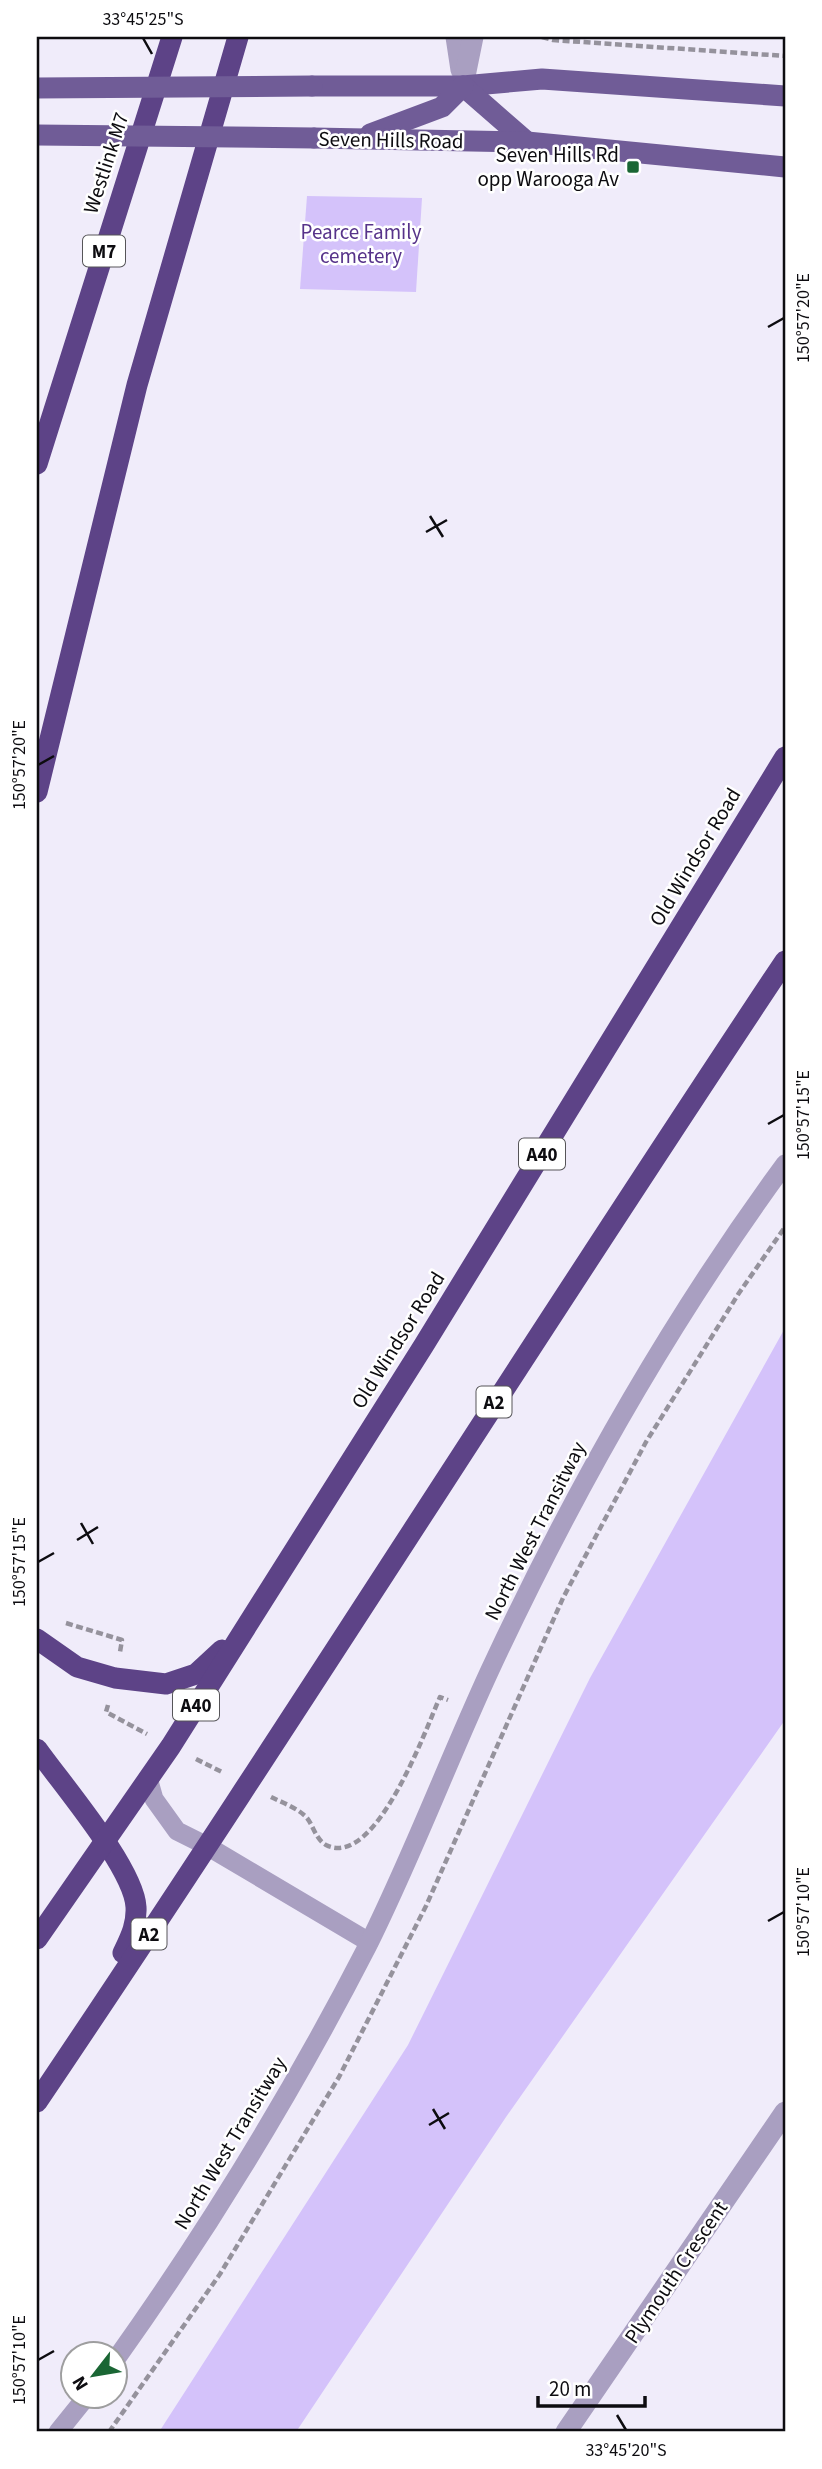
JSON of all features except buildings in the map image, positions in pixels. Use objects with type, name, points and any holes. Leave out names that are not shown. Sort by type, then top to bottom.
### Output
[{"type":"highway","name":"Westlink M7","points":[[37,464],[172,37]]},
{"type":"highway","points":[[37,792],[137,385],[238,37]]},
{"type":"highway","name":"Old Windsor Road","points":[[37,1939],[171,1746],[425,1345],[785,757]]},
{"type":"highway","name":"A2","points":[[37,2102],[247,1785],[572,1280],[785,961]]},
{"type":"highway","points":[[37,1639],[77,1667],[115,1678],[166,1684],[196,1674],[243,1631]]},
{"type":"highway","points":[[37,1749],[105,1840],[136,1905],[134,1931],[91,2022]]},
{"type":"main road","points":[[37,88],[463,86],[542,79],[785,96]]},
{"type":"main road","points":[[356,139],[442,107],[463,86]]},
{"type":"main road","points":[[463,86],[527,142]]},
{"type":"main road","name":"Seven Hills Road","points":[[37,135],[527,142],[785,167]]},
{"type":"street","points":[[456,37],[463,86]]},
{"type":"street","points":[[463,86],[473,37]]},
{"type":"street","name":"Plymouth Crescent","points":[[566,2432],[785,2112]]},
{"type":"lane","name":"North West Transitway","points":[[129,2340],[256,2151],[314,2049],[369,1942],[491,1669],[588,1471],[702,1280],[785,1164]]},
{"type":"lane","points":[[148,1778],[154,1799],[177,1831],[369,1942]]},
{"type":"lane","points":[[58,2432],[76,2410]]},
{"type":"path","points":[[542,37],[553,40],[785,56]]},
{"type":"path","points":[[58,1623],[69,1623],[122,1640]]},
{"type":"path","points":[[106,1712],[306,1815],[315,1834],[326,1845],[338,1847],[353,1842],[370,1830],[392,1804],[440,1697]]},
{"type":"green space","name":"Pearce Family cemetery","points":[[307,196],[422,198],[416,292],[300,289]]},
{"type":"green space","points":[[785,1328],[785,1720],[506,2117],[296,2432],[159,2432],[408,2045],[590,1678]]},
{"type":"place","name":"Seven Hills Rd opp Warooga Av","points":[[633,167]]}]
